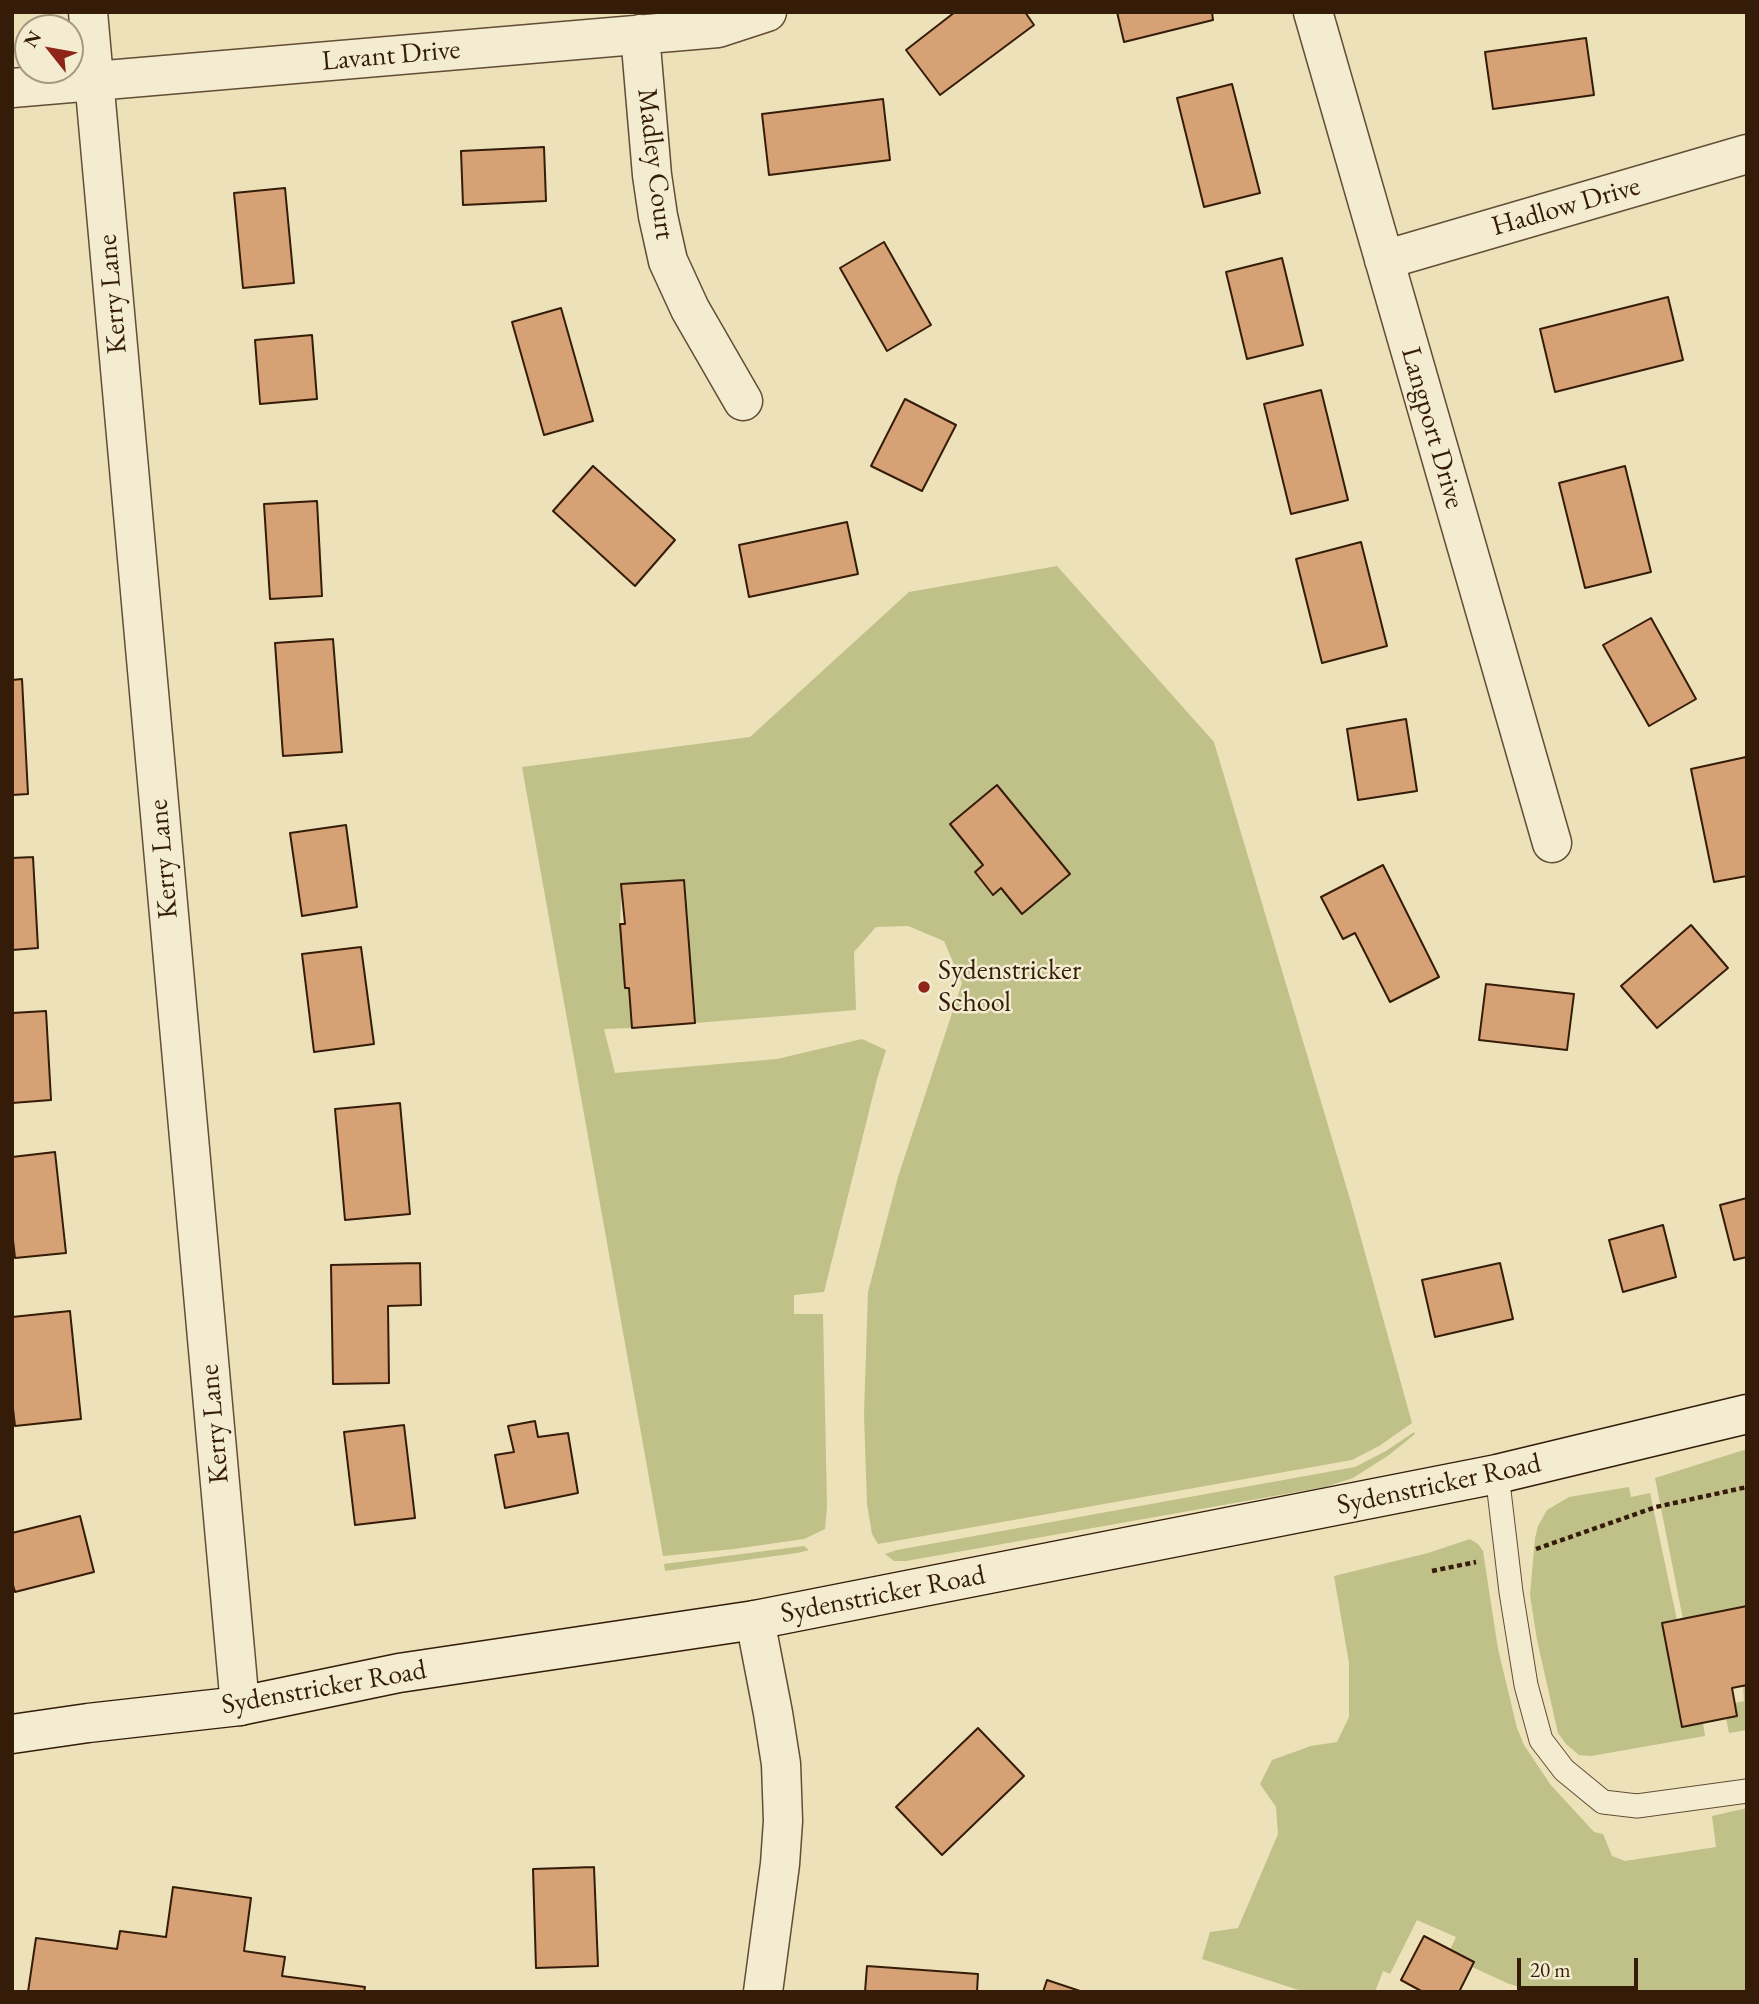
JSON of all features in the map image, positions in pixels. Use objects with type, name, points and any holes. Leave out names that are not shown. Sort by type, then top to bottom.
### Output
[{"type":"street","name":"Kerry Lane","points":[[88,12],[240,1706]]},
{"type":"street","name":"Lavant Drive","points":[[12,88],[718,28],[767,12]]},
{"type":"street","name":"Langport Drive","points":[[1313,12],[1552,843]]},
{"type":"street","name":"Madley Court","points":[[640,34],[652,175],[668,261],[690,309],[743,401]]},
{"type":"street","name":"Hadlow Drive","points":[[1384,260],[1747,154]]},
{"type":"street","name":"Sydenstricker Road","points":[[12,1734],[240,1706],[399,1673],[755,1620],[1497,1474],[1747,1414]]},
{"type":"street","points":[[755,1620],[774,1713],[781,1765],[783,1821],[763,1992]]},
{"type":"lane","points":[[1497,1474],[1511,1592],[1526,1685],[1541,1740],[1564,1770],[1603,1802],[1637,1806],[1747,1791]]},
{"type":"path","points":[[1534,1550],[1656,1507],[1747,1487]]},
{"type":"path","points":[[1432,1571],[1484,1561]]},
{"type":"green space","name":"Sydenstricker School","points":[[1057,566],[1214,742],[1352,1206],[1412,1423],[1379,1446],[1352,1460],[878,1544],[872,1534],[867,1504],[864,1414],[868,1292],[898,1177],[962,983],[944,941],[908,926],[876,927],[854,952],[856,1010],[695,1023],[684,880],[622,884],[620,924],[625,988],[629,988],[632,1028],[604,1029],[615,1073],[777,1059],[862,1039],[886,1050],[824,1292],[794,1295],[794,1314],[823,1314],[827,1507],[825,1529],[804,1539],[663,1556],[522,767],[750,737],[909,592]]},
{"type":"green space","points":[[1414,1432],[1415,1434],[1389,1455],[1353,1478],[1325,1487],[906,1561],[894,1561],[885,1554],[1355,1467]]},
{"type":"green space","points":[[1747,1449],[1747,1606],[1683,1619],[1655,1478]]},
{"type":"green space","points":[[1629,1487],[1631,1497],[1650,1493],[1677,1620],[1662,1623],[1682,1727],[1703,1723],[1705,1736],[1591,1756],[1579,1755],[1558,1733],[1537,1640],[1530,1595],[1535,1538],[1547,1510],[1569,1497]]},
{"type":"green space","points":[[1470,1539],[1483,1551],[1498,1649],[1517,1728],[1524,1745],[1550,1784],[1594,1832],[1603,1834],[1612,1856],[1625,1861],[1716,1847],[1712,1816],[1747,1808],[1747,1992],[1534,1992],[1472,1967],[1474,1962],[1450,1950],[1456,1937],[1417,1920],[1390,1974],[1383,1971],[1375,1992],[1305,1992],[1202,1959],[1210,1932],[1238,1928],[1278,1834],[1276,1807],[1260,1784],[1272,1760],[1311,1746],[1337,1742],[1349,1717],[1349,1663],[1334,1576],[1428,1553]]},
{"type":"green space","points":[[804,1546],[809,1550],[665,1571],[664,1564]]},
{"type":"green space","points":[[1743,1685],[1747,1685],[1747,1730],[1729,1733],[1726,1718],[1737,1716],[1735,1703],[1744,1701]]},
{"type":"building","points":[[955,12],[1025,12],[1034,25],[940,95],[906,50]]},
{"type":"building","points":[[1117,12],[1212,12],[1213,20],[1124,42]]},
{"type":"building","points":[[1586,38],[1594,95],[1493,109],[1485,52]]},
{"type":"building","points":[[1232,84],[1260,193],[1204,207],[1177,98]]},
{"type":"building","points":[[883,99],[890,160],[769,175],[762,114]]},
{"type":"building","points":[[544,147],[546,201],[463,205],[461,151]]},
{"type":"building","points":[[285,188],[294,283],[243,288],[234,193]]},
{"type":"building","points":[[884,242],[931,325],[887,351],[840,268]]},
{"type":"building","points":[[1282,258],[1303,345],[1247,359],[1226,272]]},
{"type":"building","points":[[1668,297],[1683,360],[1555,392],[1540,329]]},
{"type":"building","points":[[561,308],[593,421],[544,435],[512,322]]},
{"type":"building","points":[[312,335],[317,399],[260,404],[255,340]]},
{"type":"building","points":[[1321,390],[1348,500],[1291,514],[1264,404]]},
{"type":"building","points":[[905,399],[956,425],[922,491],[871,466]]},
{"type":"building","points":[[593,466],[675,540],[635,586],[553,511]]},
{"type":"building","points":[[1625,466],[1651,572],[1585,588],[1559,483]]},
{"type":"building","points":[[317,501],[322,596],[270,599],[264,504]]},
{"type":"building","points":[[847,522],[858,574],[749,597],[739,545]]},
{"type":"building","points":[[1361,542],[1387,646],[1322,663],[1296,559]]},
{"type":"building","points":[[1651,618],[1696,699],[1649,726],[1603,645]]},
{"type":"building","points":[[333,639],[342,752],[283,756],[275,643]]},
{"type":"building","points":[[22,679],[28,794],[12,795],[12,680]]},
{"type":"building","points":[[1406,719],[1417,791],[1358,800],[1347,729]]},
{"type":"building","points":[[1746,757],[1747,876],[1714,882],[1691,769]]},
{"type":"building","points":[[997,785],[1070,874],[1022,914],[1001,888],[993,895],[975,872],[983,865],[950,824]]},
{"type":"building","points":[[346,825],[357,907],[302,916],[290,833]]},
{"type":"building","points":[[33,857],[38,948],[12,950],[12,858]]},
{"type":"building","points":[[1383,865],[1439,977],[1390,1002],[1355,933],[1343,939],[1321,897]]},
{"type":"building","points":[[684,880],[695,1023],[632,1028],[629,988],[625,988],[620,924],[625,924],[621,884]]},
{"type":"building","points":[[1691,925],[1728,968],[1657,1028],[1621,986]]},
{"type":"building","points":[[361,947],[374,1044],[314,1052],[302,954]]},
{"type":"building","points":[[1486,984],[1574,994],[1567,1050],[1479,1040]]},
{"type":"building","points":[[46,1011],[51,1100],[12,1103],[12,1013]]},
{"type":"building","points":[[400,1103],[410,1214],[345,1220],[335,1109]]},
{"type":"building","points":[[55,1152],[66,1253],[15,1258],[12,1231],[12,1157]]},
{"type":"building","points":[[1747,1198],[1747,1257],[1734,1260],[1720,1205]]},
{"type":"building","points":[[1663,1225],[1676,1277],[1623,1292],[1609,1240]]},
{"type":"building","points":[[420,1263],[421,1305],[388,1306],[389,1383],[333,1384],[331,1265]]},
{"type":"building","points":[[1500,1263],[1513,1319],[1435,1337],[1422,1280]]},
{"type":"building","points":[[70,1311],[81,1419],[15,1426],[12,1400],[12,1317]]},
{"type":"building","points":[[535,1421],[538,1437],[568,1433],[578,1493],[505,1508],[495,1455],[514,1452],[508,1426]]},
{"type":"building","points":[[404,1425],[415,1518],[355,1525],[344,1432]]},
{"type":"building","points":[[80,1516],[94,1572],[15,1592],[12,1582],[12,1533]]},
{"type":"building","points":[[1747,1606],[1747,1685],[1732,1688],[1737,1716],[1682,1727],[1662,1623]]},
{"type":"building","points":[[978,1728],[1024,1776],[942,1855],[896,1807]]},
{"type":"building","points":[[594,1867],[598,1966],[536,1968],[533,1869]]},
{"type":"building","points":[[173,1887],[251,1898],[244,1951],[285,1957],[282,1976],[365,1987],[364,1992],[28,1992],[36,1938],[117,1949],[120,1931],[166,1937]]},
{"type":"building","points":[[1424,1936],[1474,1962],[1459,1992],[1423,1992],[1401,1980]]},
{"type":"building","points":[[867,1966],[978,1974],[977,1992],[865,1992]]},
{"type":"building","points":[[1047,1980],[1083,1992],[1043,1992]]},
{"type":"place","name":"Sydenstricker School","points":[[924,987]]}]
